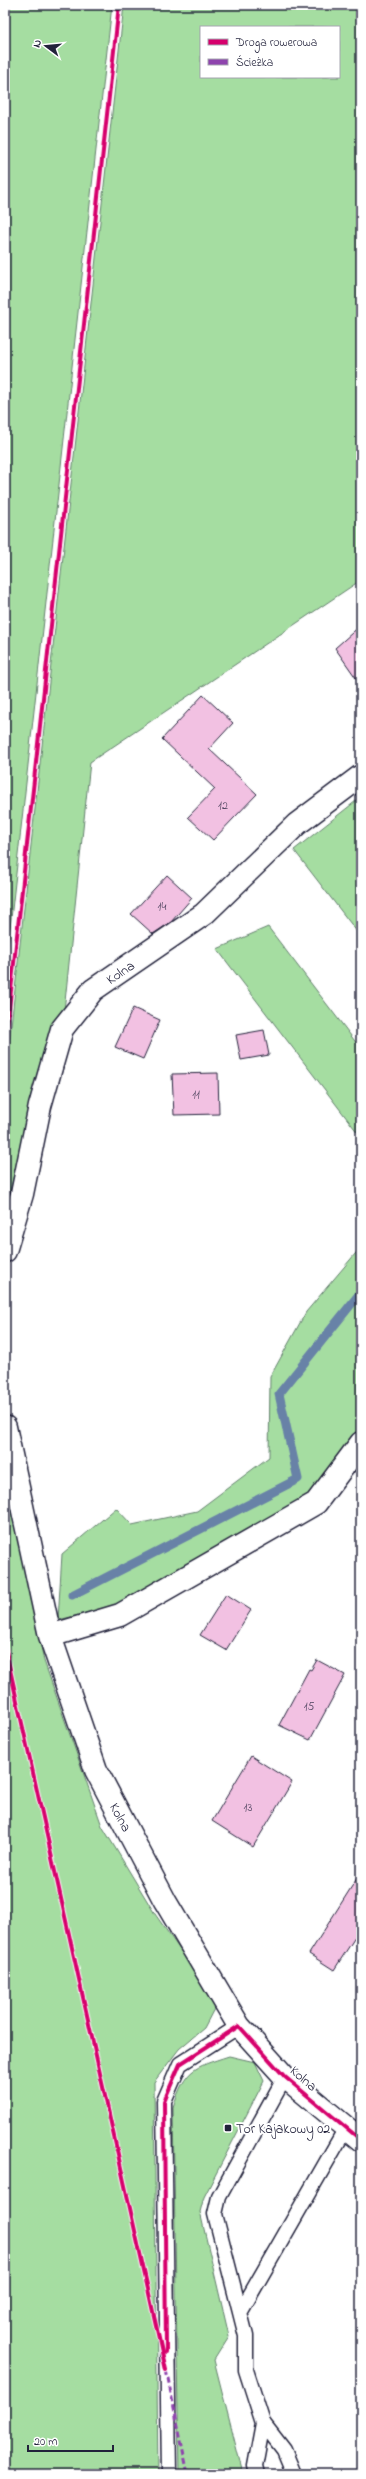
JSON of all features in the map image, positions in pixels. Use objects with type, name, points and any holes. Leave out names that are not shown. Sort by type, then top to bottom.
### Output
[{"type":"street","name":"Kolna","points":[[5,1251],[22,1194],[40,1106],[62,1029],[93,990],[204,914],[297,824],[361,776]]},
{"type":"street","name":"Kolna","points":[[5,1427],[50,1636],[96,1770],[165,1901],[239,2026],[285,2077],[353,2134]]},
{"type":"street","points":[[50,1636],[120,1615],[316,1503],[361,1443]]},
{"type":"lane","points":[[168,2474],[164,2100],[180,2064],[239,2026]]},
{"type":"lane","points":[[285,2077],[218,2198],[215,2214],[241,2311],[246,2336],[246,2370],[263,2423],[284,2450],[294,2474]]},
{"type":"lane","points":[[241,2311],[353,2134]]},
{"type":"lane","points":[[257,2474],[255,2466],[263,2423]]},
{"type":"green space","points":[[5,5],[112,5],[5,973]]},
{"type":"green space","points":[[124,5],[361,5],[361,580],[90,762],[64,1011],[23,1137],[5,1211],[5,1080]]},
{"type":"green space","points":[[361,797],[361,937],[294,850]]},
{"type":"green space","points":[[268,927],[361,1049],[361,1137],[217,949]]},
{"type":"green space","points":[[361,1247],[361,1430],[310,1494],[129,1603],[58,1620],[62,1554],[116,1508],[132,1525],[197,1511],[269,1457],[270,1377],[306,1312]]},
{"type":"green space","points":[[5,1473],[44,1661],[102,1826],[155,1914],[206,1987],[215,2007],[204,2028],[179,2049],[154,2082],[158,2474],[5,2474]]},
{"type":"green space","points":[[229,2056],[255,2062],[264,2081],[204,2197],[200,2212],[229,2336],[214,2360],[243,2474],[179,2474],[173,2107],[182,2085],[192,2072],[198,2067]]},
{"type":"building","points":[[361,625],[361,685],[335,648]]},
{"type":"building","points":[[203,695],[233,723],[209,749],[257,794],[213,840],[188,817],[215,789],[162,739]]},
{"type":"building","points":[[167,875],[192,898],[171,922],[153,934],[131,914]]},
{"type":"building","points":[[133,1008],[160,1020],[143,1059],[115,1047]]},
{"type":"building","points":[[264,1030],[269,1055],[241,1060],[236,1035]]},
{"type":"building","points":[[218,1073],[219,1114],[174,1115],[172,1074]]},
{"type":"building","points":[[226,1594],[251,1610],[226,1650],[200,1635]]},
{"type":"building","points":[[317,1660],[345,1675],[310,1740],[279,1725],[309,1669],[311,1670]]},
{"type":"building","points":[[251,1756],[292,1782],[253,1847],[212,1821]]},
{"type":"building","points":[[361,1872],[361,1928],[334,1970],[309,1954]]},
{"type":"waterway","points":[[72,1595],[298,1479],[279,1394],[361,1292]]},
{"type":"marked path","points":[[166,2370],[188,2474]]},
{"type":"cycle path","points":[[5,1045],[119,5]]},
{"type":"cycle path","points":[[5,1647],[166,2370]]},
{"type":"cycle path","points":[[166,2352],[164,2101],[180,2064],[239,2026],[285,2077],[361,2140]]},
{"type":"place","name":"Tor Kajakowy 02","points":[[228,2128]]}]
